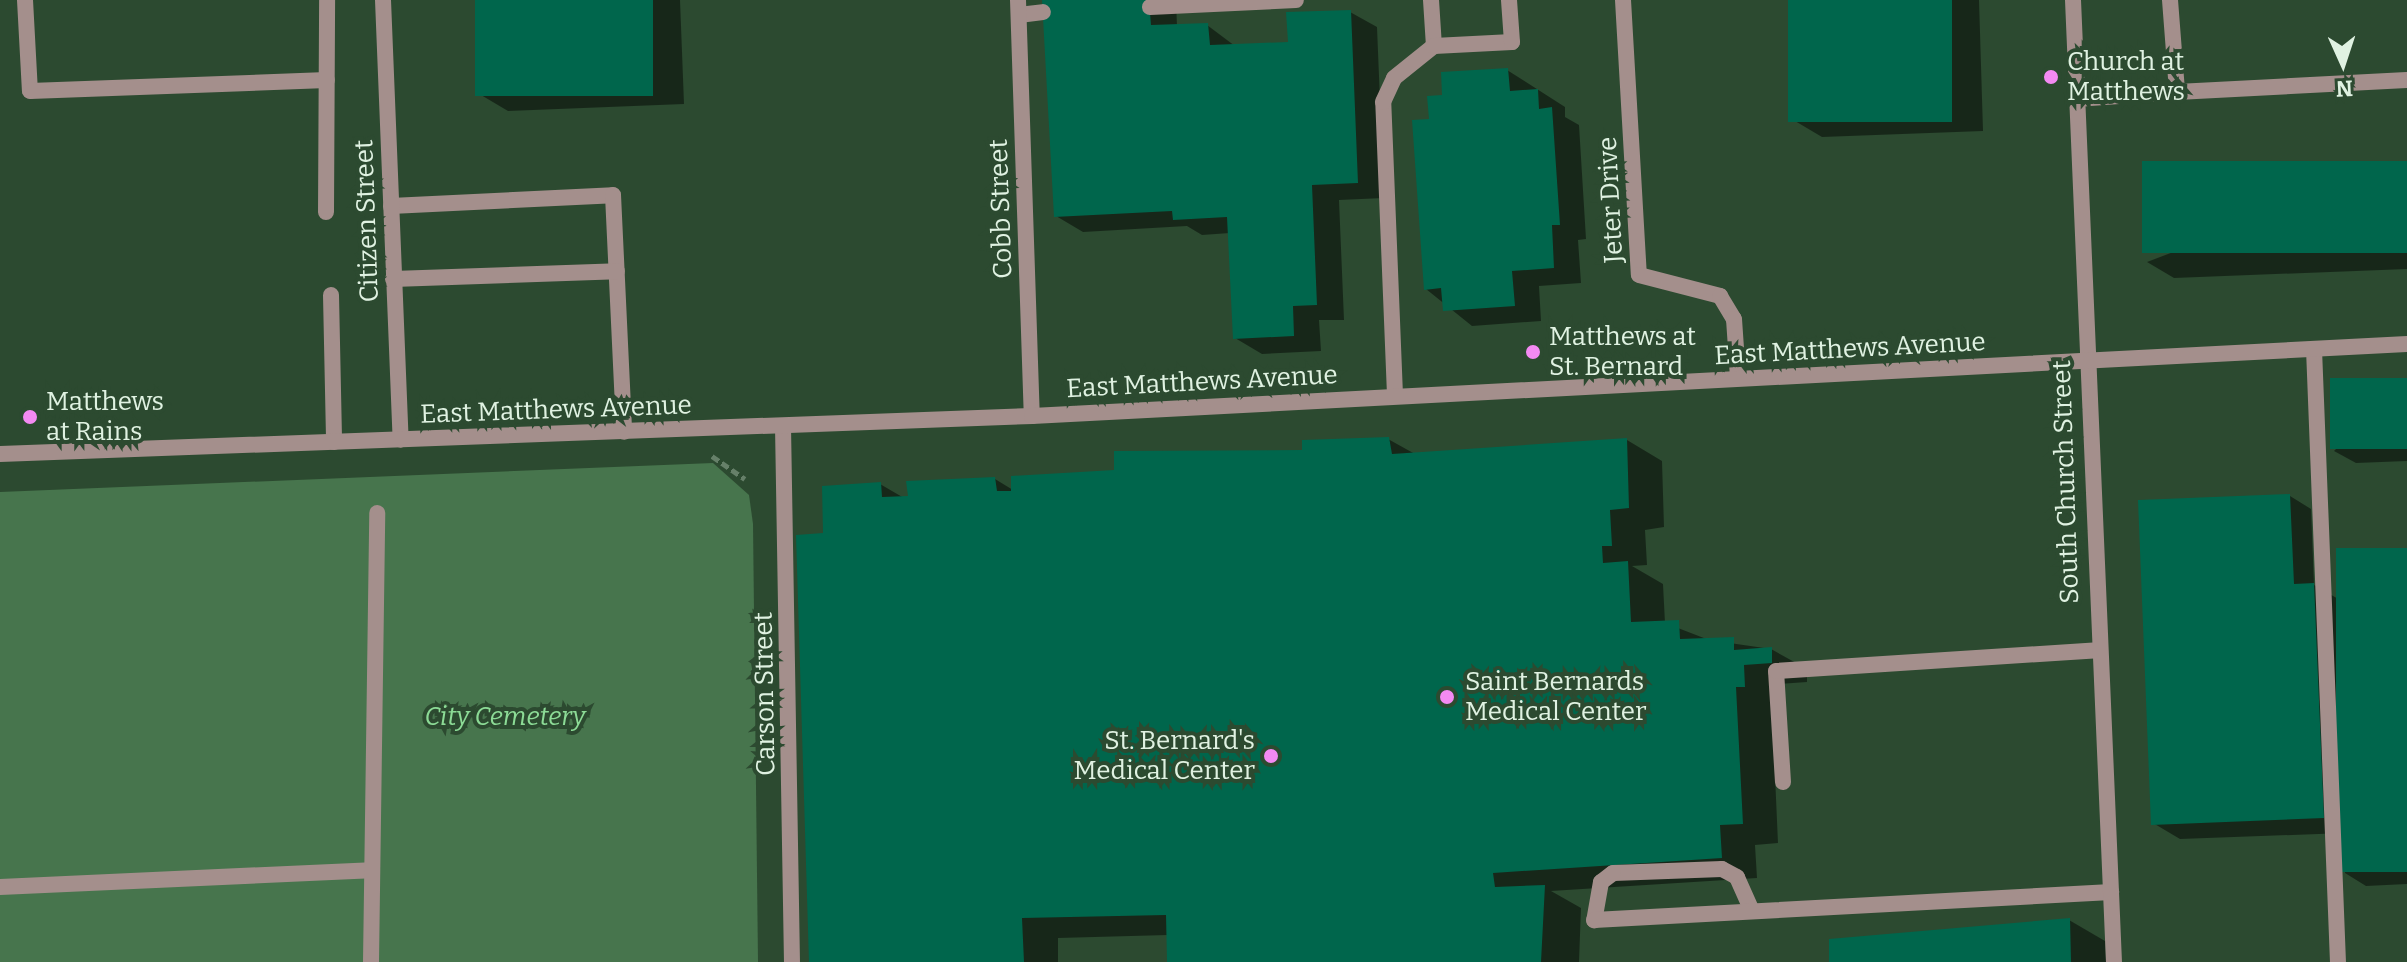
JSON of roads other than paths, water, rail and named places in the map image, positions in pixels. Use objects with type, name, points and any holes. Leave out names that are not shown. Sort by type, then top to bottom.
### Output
[{"type":"street","points":[[25,0],[30,91],[327,80]]},
{"type":"street","points":[[326,212],[327,0]]},
{"type":"street","name":"Citizen Street","points":[[383,0],[401,440]]},
{"type":"street","points":[[1150,7],[1296,0]]},
{"type":"street","points":[[1431,0],[1434,46]]},
{"type":"street","points":[[1395,395],[1383,102],[1394,78],[1434,46],[1512,42],[1509,0]]},
{"type":"street","name":"Jeter Drive","points":[[1623,0],[1639,275],[1720,296],[1734,319],[1738,378]]},
{"type":"street","name":"South Church Street","points":[[2073,0],[2097,650],[2114,962]]},
{"type":"street","points":[[2170,0],[2177,92]]},
{"type":"street","points":[[1018,7],[1043,12]]},
{"type":"street","name":"Cobb Street","points":[[1018,7],[1032,416]]},
{"type":"street","points":[[2076,99],[2407,80]]},
{"type":"street","points":[[391,206],[613,195],[624,432]]},
{"type":"street","points":[[393,279],[617,271]]},
{"type":"street","points":[[331,295],[334,442]]},
{"type":"street","name":"East Matthews Avenue","points":[[0,454],[1032,416],[2407,344]]},
{"type":"street","points":[[2314,349],[2338,962]]},
{"type":"street","name":"Carson Street","points":[[783,426],[792,962]]},
{"type":"street","points":[[371,962],[377,513]]},
{"type":"street","points":[[1783,782],[1776,671],[2097,650]]},
{"type":"street","points":[[1752,911],[1737,877],[1722,869],[1613,873],[1601,882],[1594,920],[2111,892]]},
{"type":"street","points":[[0,887],[371,870]]},
{"type":"place","name":"Church at Matthews","points":[[2051,77]]},
{"type":"place","name":"Matthews at St. Bernard","points":[[1533,352]]},
{"type":"place","name":"Matthews at Rains","points":[[30,417]]},
{"type":"place","name":"Saint Bernards Medical Center","points":[[1447,697]]},
{"type":"place","name":"St. Bernard's Medical Center","points":[[1271,756]]},
{"type":"park label","name":"City Cemetery","points":[[505,717]]}]
